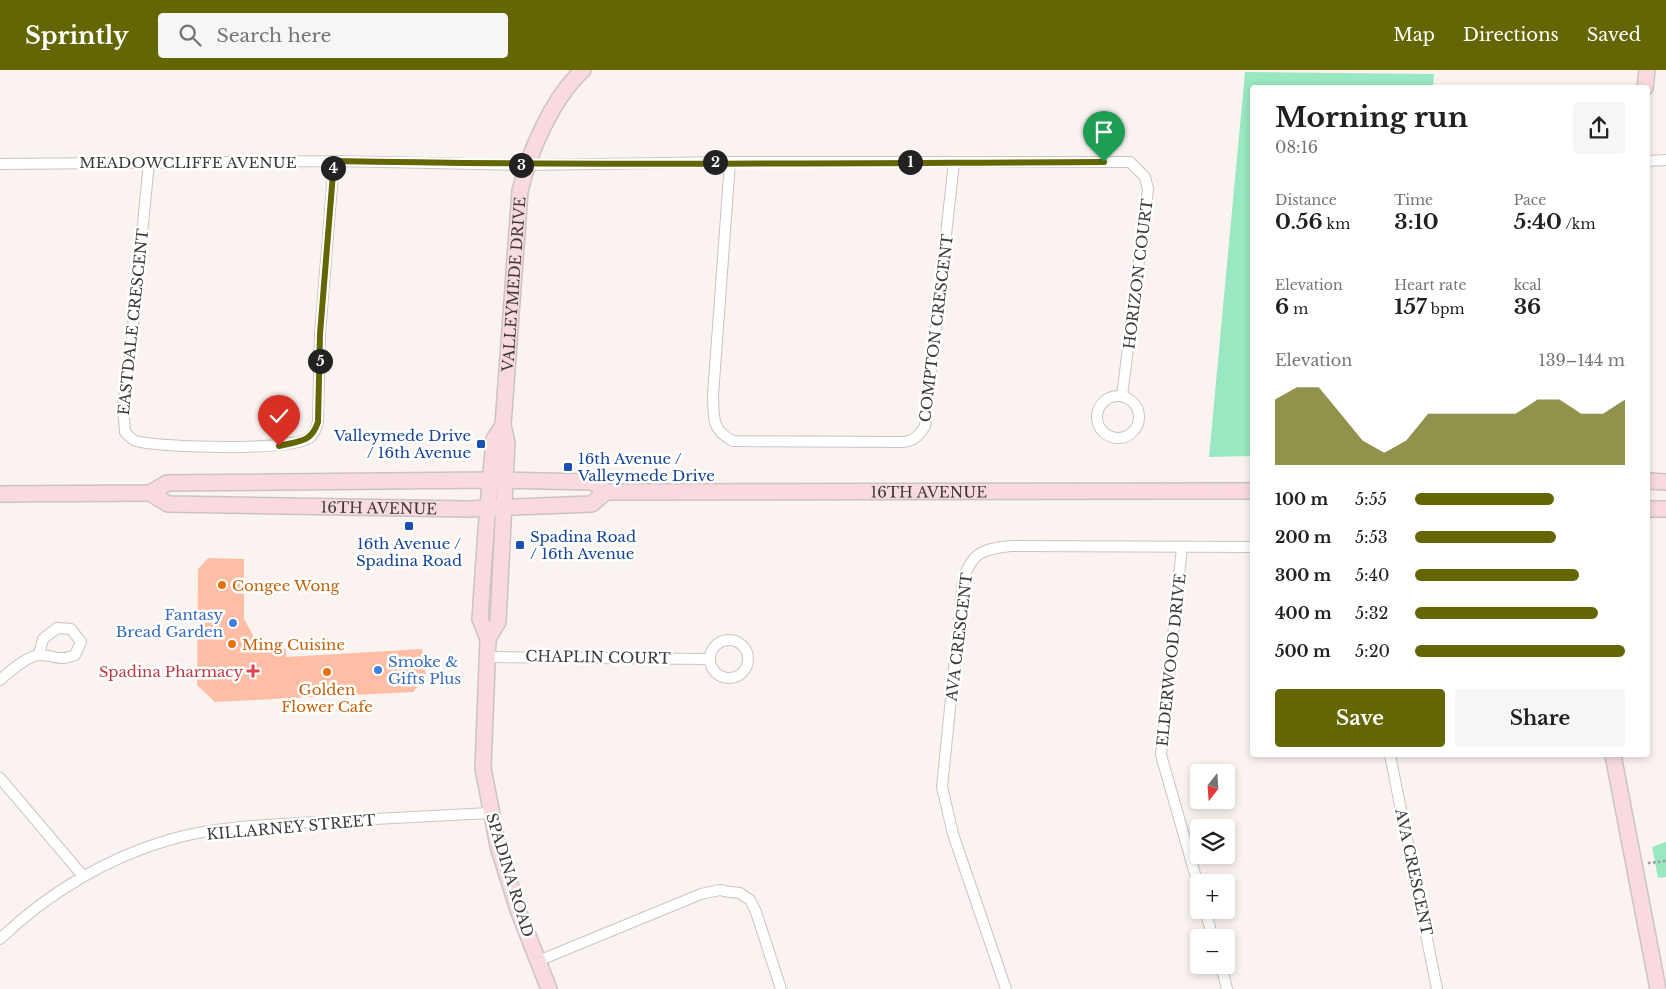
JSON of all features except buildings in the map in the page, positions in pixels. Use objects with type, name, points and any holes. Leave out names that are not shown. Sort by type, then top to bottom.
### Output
[{"type":"main road","name":"VALLEYMEDE DRIVE","points":[[506,481],[507,443],[503,425],[520,192],[526,165],[537,138],[556,105],[583,70]]},
{"type":"main road","points":[[1645,85],[1647,70]]},
{"type":"main road","name":"VALLEYMEDE DRIVE","points":[[490,480],[494,438],[503,425]]},
{"type":"main road","name":"16TH AVENUE","points":[[0,494],[150,493],[168,484],[490,480],[593,482],[606,492],[1250,491]]},
{"type":"main road","name":"SPADINA ROAD","points":[[488,639],[480,619],[490,480]]},
{"type":"main road","name":"SPADINA ROAD","points":[[506,481],[498,622],[488,639],[486,656],[482,768],[498,846],[518,910],[548,989]]},
{"type":"main road","points":[[1650,481],[1666,482]]},
{"type":"main road","name":"16TH AVENUE","points":[[150,493],[168,504],[488,508],[592,504],[606,492]]},
{"type":"main road","points":[[1650,509],[1666,509]]},
{"type":"main road","points":[[1613,757],[1658,989]]},
{"type":"street","points":[[1650,161],[1666,160]]},
{"type":"street","name":"MEADOWCLIFFE AVENUE","points":[[0,164],[334,161],[526,165]]},
{"type":"street","name":"EASTDALE CRESCENT","points":[[149,162],[129,368],[123,405],[125,432],[134,441],[157,445],[279,446],[308,439],[314,433],[318,422],[320,334],[334,161]]},
{"type":"street","name":"HORIZON COURT","points":[[526,165],[730,162],[1130,162],[1146,178],[1148,189],[1122,396]]},
{"type":"street","name":"COMPTON CRESCENT","points":[[730,162],[713,395],[714,422],[722,435],[732,441],[910,442],[918,436],[925,426],[954,162]]},
{"type":"street","points":[[1122,396],[1129,398],[1138,408],[1139,422],[1132,434],[1126,437],[1112,438],[1101,429],[1097,416],[1098,409],[1108,398],[1122,396]]},
{"type":"street","name":"AVA CRESCENT","points":[[1006,989],[954,834],[942,787],[962,589],[968,563],[978,554],[985,551],[1011,546],[1250,547]]},
{"type":"street","name":"ELDERWOOD DRIVE","points":[[1182,547],[1161,755],[1195,874]]},
{"type":"street","points":[[0,680],[18,664],[39,654]]},
{"type":"street","name":"CHAPLIN COURT","points":[[486,656],[710,659]]},
{"type":"street","name":"AVA CRESCENT","points":[[1390,757],[1437,989]]},
{"type":"street","points":[[0,778],[84,876]]},
{"type":"street","name":"KILLARNEY STREET","points":[[0,939],[47,899],[84,876],[132,853],[174,838],[219,830],[270,825],[490,813]]},
{"type":"street","points":[[538,961],[701,894],[720,890],[740,893],[750,900],[756,912],[781,989]]},
{"type":"street","points":[[1223,974],[1227,989]]},
{"type":"green space","points":[[1245,72],[1434,74],[1433,85],[1250,85],[1250,456],[1209,457]]},
{"type":"green space","points":[[1666,842],[1666,877],[1658,878],[1652,847]]},
{"type":"place","name":"Valleymede Drive / 16th Avenue","points":[[481,444]]},
{"type":"place","name":"16th Avenue / Valleymede Drive","points":[[568,467]]},
{"type":"place","name":"16th Avenue / Spadina Road","points":[[409,526]]},
{"type":"place","name":"Spadina Road / 16th Avenue","points":[[520,545]]},
{"type":"place","name":"Congee Wong","points":[[222,585]]},
{"type":"place","name":"Fantasy Bread Garden","points":[[233,623]]},
{"type":"place","name":"Ming Cuisine","points":[[232,644]]},
{"type":"place","name":"Smoke & Gifts Plus","points":[[378,670]]},
{"type":"place","name":"Spadina Pharmacy","points":[[253,671]]},
{"type":"place","name":"Golden Flower Cafe","points":[[327,672]]},
{"type":"route","points":[[279,446],[308,439],[314,433],[318,422],[320,334],[334,161],[526,165],[730,162],[1104,162]]}]
